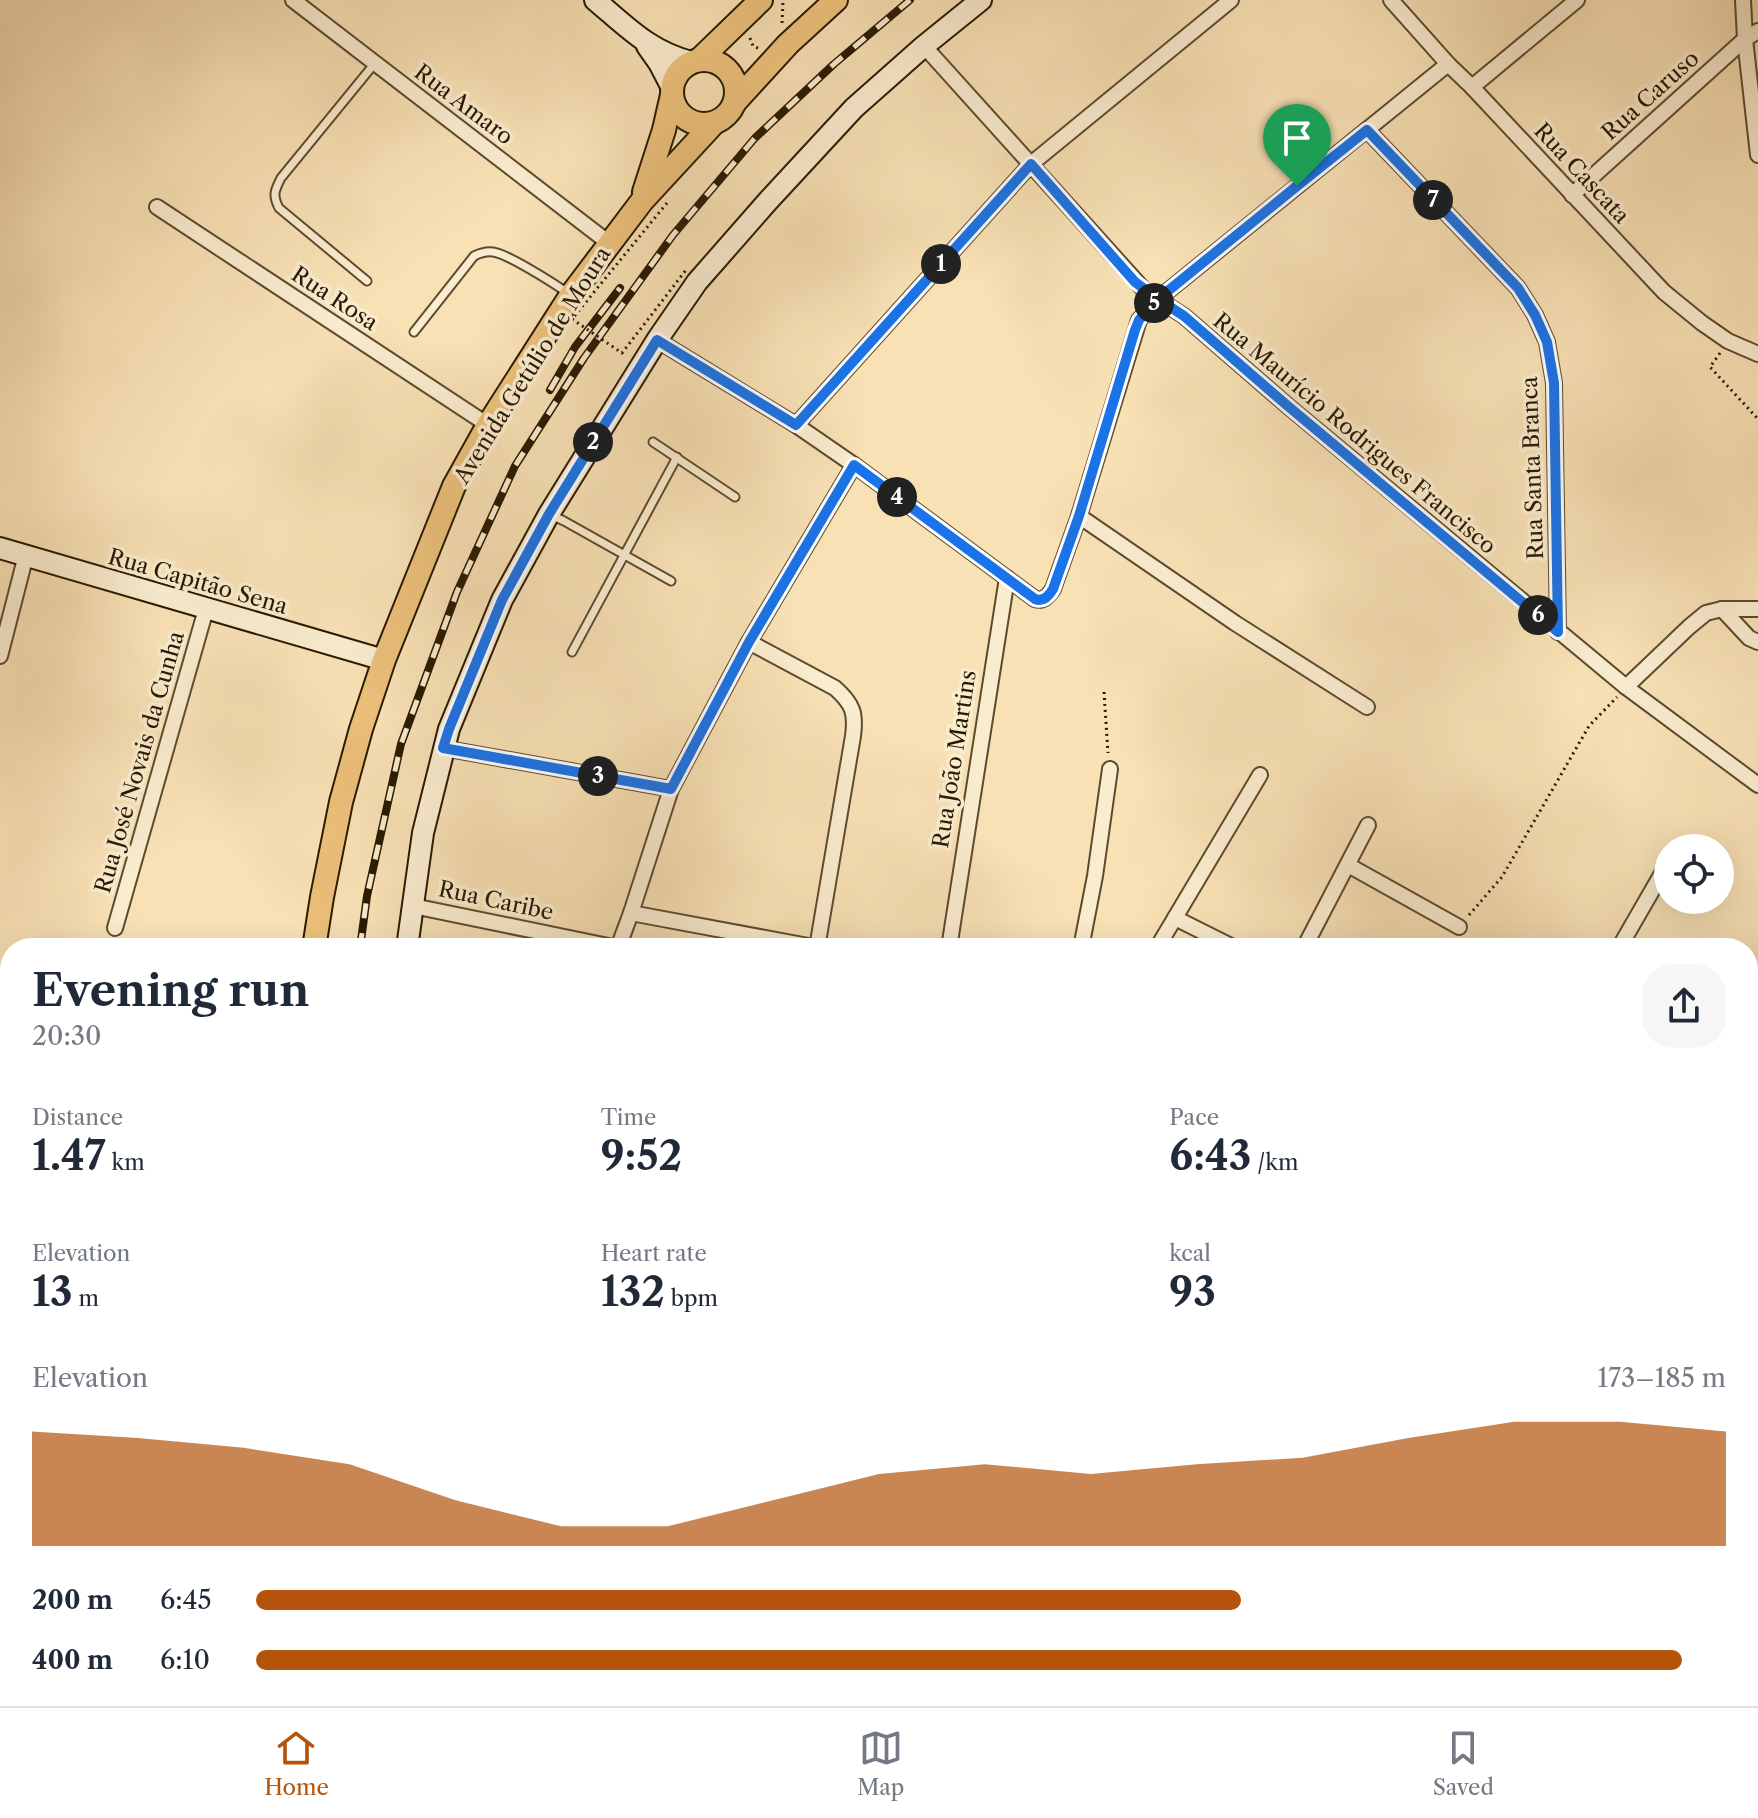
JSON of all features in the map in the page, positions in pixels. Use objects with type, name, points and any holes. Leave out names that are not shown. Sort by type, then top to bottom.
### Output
[{"type":"main road","points":[[595,0],[645,43],[663,53],[695,61],[715,62],[728,71],[736,86],[735,102]]},
{"type":"main road","points":[[645,43],[659,63],[676,108],[686,119],[699,124],[714,123],[727,115],[735,102],[788,44],[836,0]]},
{"type":"main road","points":[[408,938],[423,833],[443,748],[502,600],[549,514],[657,340],[697,282],[854,108],[981,0]]},
{"type":"main road","points":[[672,91],[678,73],[776,3]]},
{"type":"main road","name":"Avenida Getúlio de Moura","points":[[642,201],[664,130],[672,91]]},
{"type":"main road","name":"Avenida Getúlio de Moura","points":[[316,938],[341,802],[384,660],[454,486],[488,425],[571,295],[642,201],[714,123]]},
{"type":"main road","name":"Rua Capitão Sena","points":[[0,548],[384,660]]},
{"type":"street","name":"Rua Amaro","points":[[293,0],[609,243]]},
{"type":"street","points":[[796,425],[1031,164],[1231,0]]},
{"type":"street","name":"Rua Cascata","points":[[1391,0],[1664,292],[1728,341],[1758,354]]},
{"type":"street","points":[[1472,87],[1577,0]]},
{"type":"street","points":[[1743,0],[1752,35],[1758,155]]},
{"type":"street","name":"Rua Caruso","points":[[1572,195],[1752,35]]},
{"type":"street","name":"Rua Maurício Rodrigues Francisco","points":[[924,46],[1135,282],[1184,316],[1626,687],[1758,785]]},
{"type":"street","points":[[657,340],[796,425],[1040,600],[1053,589],[1079,516],[1139,320],[1158,299],[1448,64]]},
{"type":"street","name":"Rua Santa Branca","points":[[1367,130],[1518,288],[1547,342],[1554,383],[1558,632]]},
{"type":"street","name":"Rua Rosa","points":[[157,207],[488,425]]},
{"type":"street","points":[[622,938],[671,789],[749,642],[854,465]]},
{"type":"street","points":[[1079,516],[1235,623],[1367,707]]},
{"type":"street","points":[[1,649],[26,555]]},
{"type":"street","name":"Rua João Martins","points":[[951,938],[1007,578]]},
{"type":"street","name":"Rua José Novais da Cunha","points":[[115,928],[206,609]]},
{"type":"street","points":[[1626,687],[1706,613],[1722,609],[1758,609]]},
{"type":"street","points":[[1722,609],[1749,638],[1758,642]]},
{"type":"street","points":[[749,642],[835,688],[846,697],[853,710],[853,736],[820,938]]},
{"type":"street","points":[[443,748],[671,789]]},
{"type":"street","points":[[1083,938],[1110,769]]},
{"type":"street","points":[[1163,938],[1260,775]]},
{"type":"street","points":[[1309,938],[1368,825]]},
{"type":"street","points":[[1348,865],[1459,927]]},
{"type":"street","points":[[1625,938],[1654,887]]},
{"type":"street","name":"Rua Caribe","points":[[413,906],[569,938]]},
{"type":"street","points":[[631,913],[765,938]]},
{"type":"street","points":[[1175,918],[1215,938]]},
{"type":"lane","points":[[367,281],[279,208],[274,200],[281,178],[375,63]]},
{"type":"lane","points":[[414,332],[474,256],[484,252],[497,252],[571,295]]},
{"type":"lane","points":[[653,442],[735,497]]},
{"type":"lane","points":[[572,652],[677,457]]},
{"type":"lane","points":[[549,514],[671,581]]},
{"type":"path","points":[[776,3],[782,26]]},
{"type":"path","points":[[749,36],[753,46],[760,50],[769,49]]},
{"type":"path","points":[[667,203],[572,319],[622,353],[686,270]]},
{"type":"path","points":[[1728,341],[1710,367],[1758,419]]},
{"type":"path","points":[[1459,927],[1502,877],[1589,726],[1626,687]]},
{"type":"path","points":[[1104,692],[1110,769]]},
{"type":"railway","points":[[361,938],[367,896],[401,744],[457,592],[515,466],[584,358],[673,235],[755,138],[834,64],[910,0]]},
{"type":"railway","points":[[550,390],[575,347],[620,288]]},
{"type":"route","points":[[1297,186],[1158,299],[1135,282],[1031,164],[796,425],[657,340],[549,514],[502,600],[443,748],[671,789],[749,642],[854,465],[1035,599],[1045,598],[1053,589],[1079,516],[1135,330],[1146,310],[1158,299],[1184,316],[1558,632],[1554,383],[1547,342],[1535,315],[1518,288],[1367,130],[1297,186]]}]
